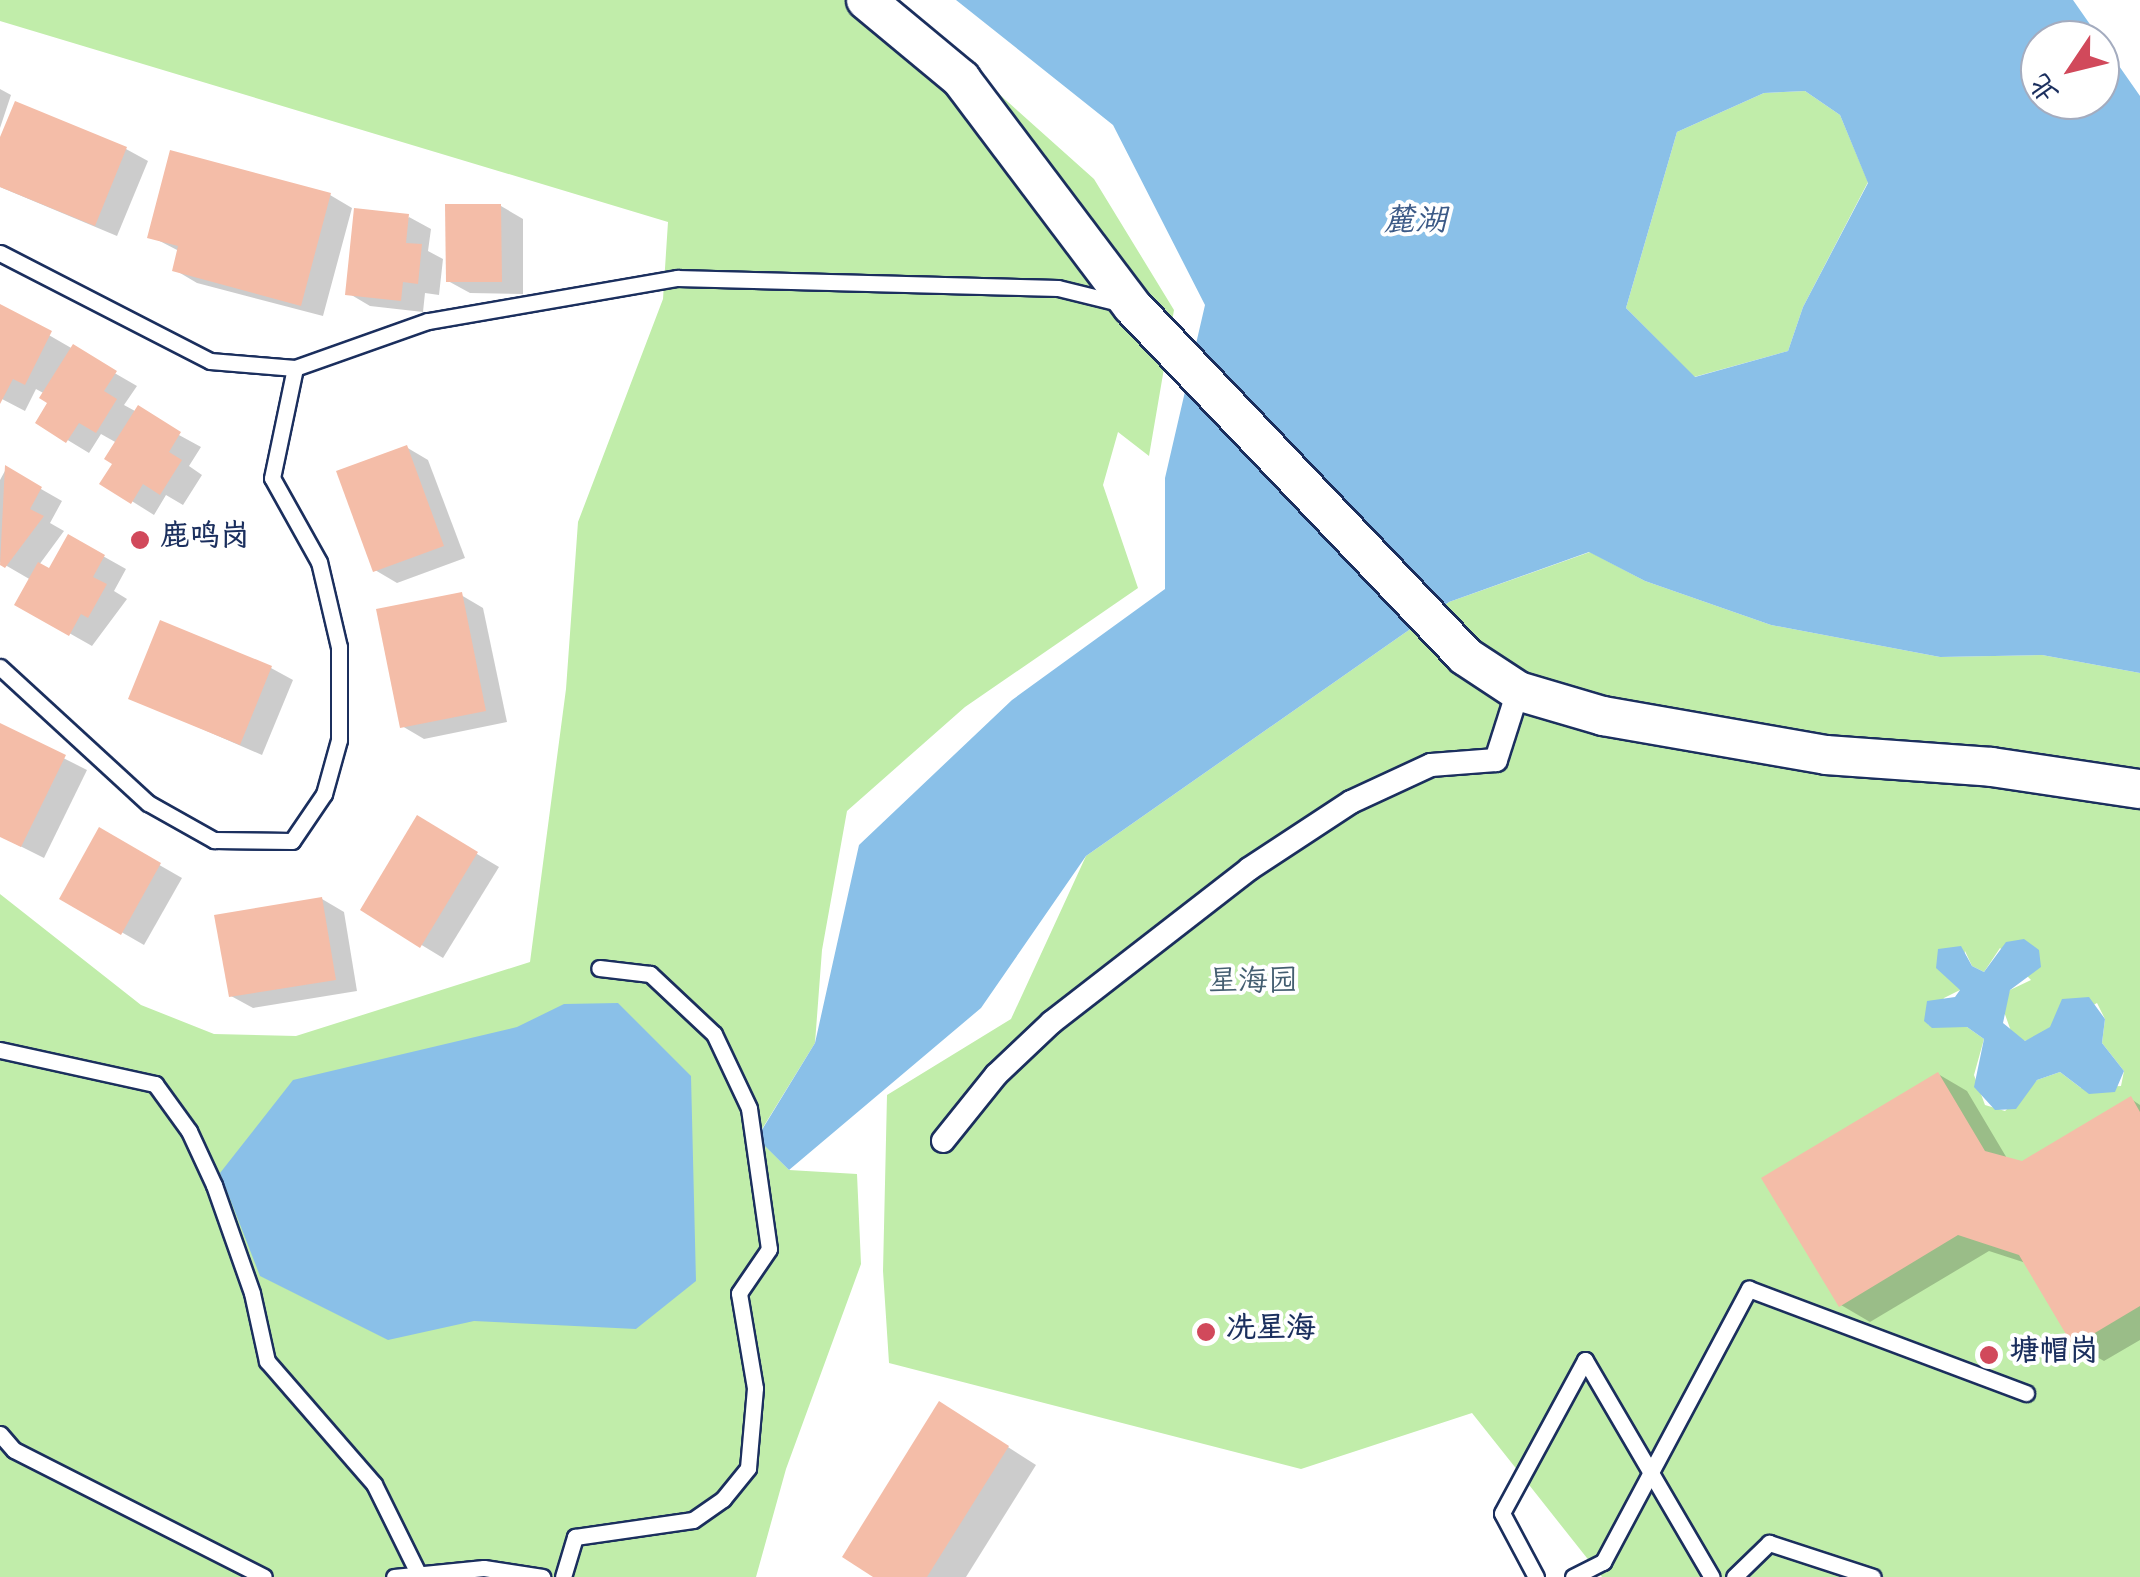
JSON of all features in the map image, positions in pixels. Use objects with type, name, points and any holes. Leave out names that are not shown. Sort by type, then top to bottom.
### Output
[{"type":"street","points":[[866,0],[961,79],[1132,306],[1464,656],[1518,690],[1603,716],[1826,755],[1992,767],[2140,788]]},
{"type":"street","points":[[944,1142],[996,1075],[1052,1022],[1249,869],[1351,802],[1431,765],[1496,760],[1518,690]]},
{"type":"lane","points":[[0,253],[210,362],[294,368],[428,320],[677,278],[1058,288],[1132,306]]},
{"type":"lane","points":[[0,667],[148,803],[214,840],[292,842],[324,794],[339,740],[339,647],[319,562],[272,478],[294,368]]},
{"type":"lane","points":[[563,1577],[575,1537],[693,1520],[722,1499],[748,1468],[755,1388],[740,1293],[769,1249],[750,1108],[714,1034],[650,974],[599,968]]},
{"type":"lane","points":[[0,1050],[155,1084],[189,1131],[214,1184],[252,1293],[267,1361],[374,1484],[417,1571]]},
{"type":"lane","points":[[1573,1577],[1604,1562],[1749,1289],[2026,1393]]},
{"type":"lane","points":[[1536,1577],[1502,1513],[1584,1360],[1712,1577]]},
{"type":"lane","points":[[0,1434],[14,1450],[264,1577]]},
{"type":"lane","points":[[1734,1577],[1769,1543],[1873,1577]]},
{"type":"lane","points":[[394,1577],[417,1571],[484,1568],[542,1577]]},
{"type":"green space","points":[[0,0],[894,0],[1094,179],[1174,310],[1149,456],[1118,432],[1103,485],[1138,588],[965,707],[847,811],[822,950],[815,1043],[757,1137],[789,1170],[857,1174],[861,1264],[786,1469],[756,1577],[0,1577],[0,894],[141,1005],[214,1034],[296,1036],[530,962],[566,689],[578,522],[663,299],[668,222],[0,21]]},
{"type":"green space","points":[[1805,91],[1840,115],[1868,182],[1803,307],[1788,351],[1694,377],[1626,308],[1677,132],[1764,93]]},
{"type":"green space","name":"星海园","points":[[1590,552],[1645,581],[1771,625],[1940,657],[2042,655],[2140,673],[2140,1577],[1602,1577],[1472,1413],[1301,1469],[889,1363],[883,1271],[887,1095],[1011,1019],[1086,856],[1449,602]],"holes":[[[2000,948],[2031,980],[2010,990],[2002,1006],[2012,1034],[2025,1041],[2097,1003],[2105,1019],[2102,1043],[2124,1071],[2121,1086],[2081,1088],[2060,1072],[2037,1080],[2005,1111],[1985,1105],[1974,1075],[1984,1039],[1967,1027],[1928,1025],[1944,998],[1960,990],[1965,951],[1972,966],[1984,972]]]},
{"type":"water","name":"麓湖","points":[[956,0],[2073,0],[2087,20],[2020,20],[2020,120],[2120,120],[2120,67],[2140,96],[2140,673],[2042,655],[1940,657],[1771,625],[1645,581],[1589,552],[1449,602],[1086,856],[981,1008],[789,1170],[757,1138],[815,1043],[859,845],[1012,700],[1165,589],[1165,478],[1205,305],[1113,125]],"holes":[[[1805,91],[1840,115],[1868,183],[1803,307],[1788,351],[1695,377],[1626,308],[1677,132],[1764,93]]]},
{"type":"water","points":[[2024,939],[2039,950],[2041,967],[2010,990],[2003,1023],[2025,1041],[2050,1027],[2062,999],[2089,997],[2105,1019],[2102,1043],[2124,1071],[2115,1092],[2089,1094],[2060,1072],[2037,1080],[2016,1109],[1995,1110],[1974,1087],[1984,1039],[1967,1027],[1932,1028],[1924,1021],[1927,1001],[1955,997],[1960,990],[1936,968],[1938,949],[1961,946],[1972,966],[1984,972],[2006,942]]},
{"type":"water","points":[[618,1003],[691,1076],[696,1281],[636,1329],[474,1321],[388,1340],[260,1276],[220,1173],[293,1080],[517,1027],[564,1004]]},
{"type":"building","points":[[15,101],[127,147],[95,226],[0,187],[0,137]]},
{"type":"building","points":[[170,150],[331,193],[301,306],[172,271],[178,246],[147,238]]},
{"type":"building","points":[[445,204],[501,204],[502,282],[446,282]]},
{"type":"building","points":[[354,208],[409,214],[406,243],[422,244],[418,284],[403,282],[401,301],[345,295]]},
{"type":"building","points":[[0,304],[52,331],[25,385],[13,379],[0,404]]},
{"type":"building","points":[[73,344],[117,371],[104,391],[117,399],[96,433],[79,423],[66,443],[35,423],[47,403],[39,398]]},
{"type":"building","points":[[138,405],[181,432],[169,452],[182,460],[160,495],[143,484],[131,504],[99,484],[112,464],[104,459]]},
{"type":"building","points":[[407,445],[444,546],[373,572],[336,471]]},
{"type":"building","points":[[5,465],[42,487],[30,509],[44,516],[5,568],[0,565]]},
{"type":"building","points":[[68,534],[105,555],[93,577],[107,584],[88,618],[81,614],[69,636],[14,605],[38,562],[49,568]]},
{"type":"building","points":[[462,592],[486,711],[400,728],[376,609]]},
{"type":"building","points":[[160,620],[272,666],[240,745],[128,699]]},
{"type":"building","points":[[0,723],[66,755],[21,847],[0,837]]},
{"type":"building","points":[[417,815],[478,852],[420,948],[360,910]]},
{"type":"building","points":[[99,827],[161,863],[121,935],[59,899]]},
{"type":"building","points":[[322,897],[336,980],[229,997],[214,915]]},
{"type":"building","points":[[1938,1072],[1985,1151],[2022,1161],[2131,1096],[2140,1112],[2140,1306],[2073,1346],[2019,1255],[1958,1235],[1839,1307],[1761,1178]]},
{"type":"building","points":[[939,1401],[1009,1446],[927,1577],[873,1577],[842,1557]]},
{"type":"place","name":"鹿鸣岗","points":[[140,540]]},
{"type":"place","name":"冼星海","points":[[1206,1332]]},
{"type":"place","name":"塘帽岗","points":[[1989,1355]]}]
